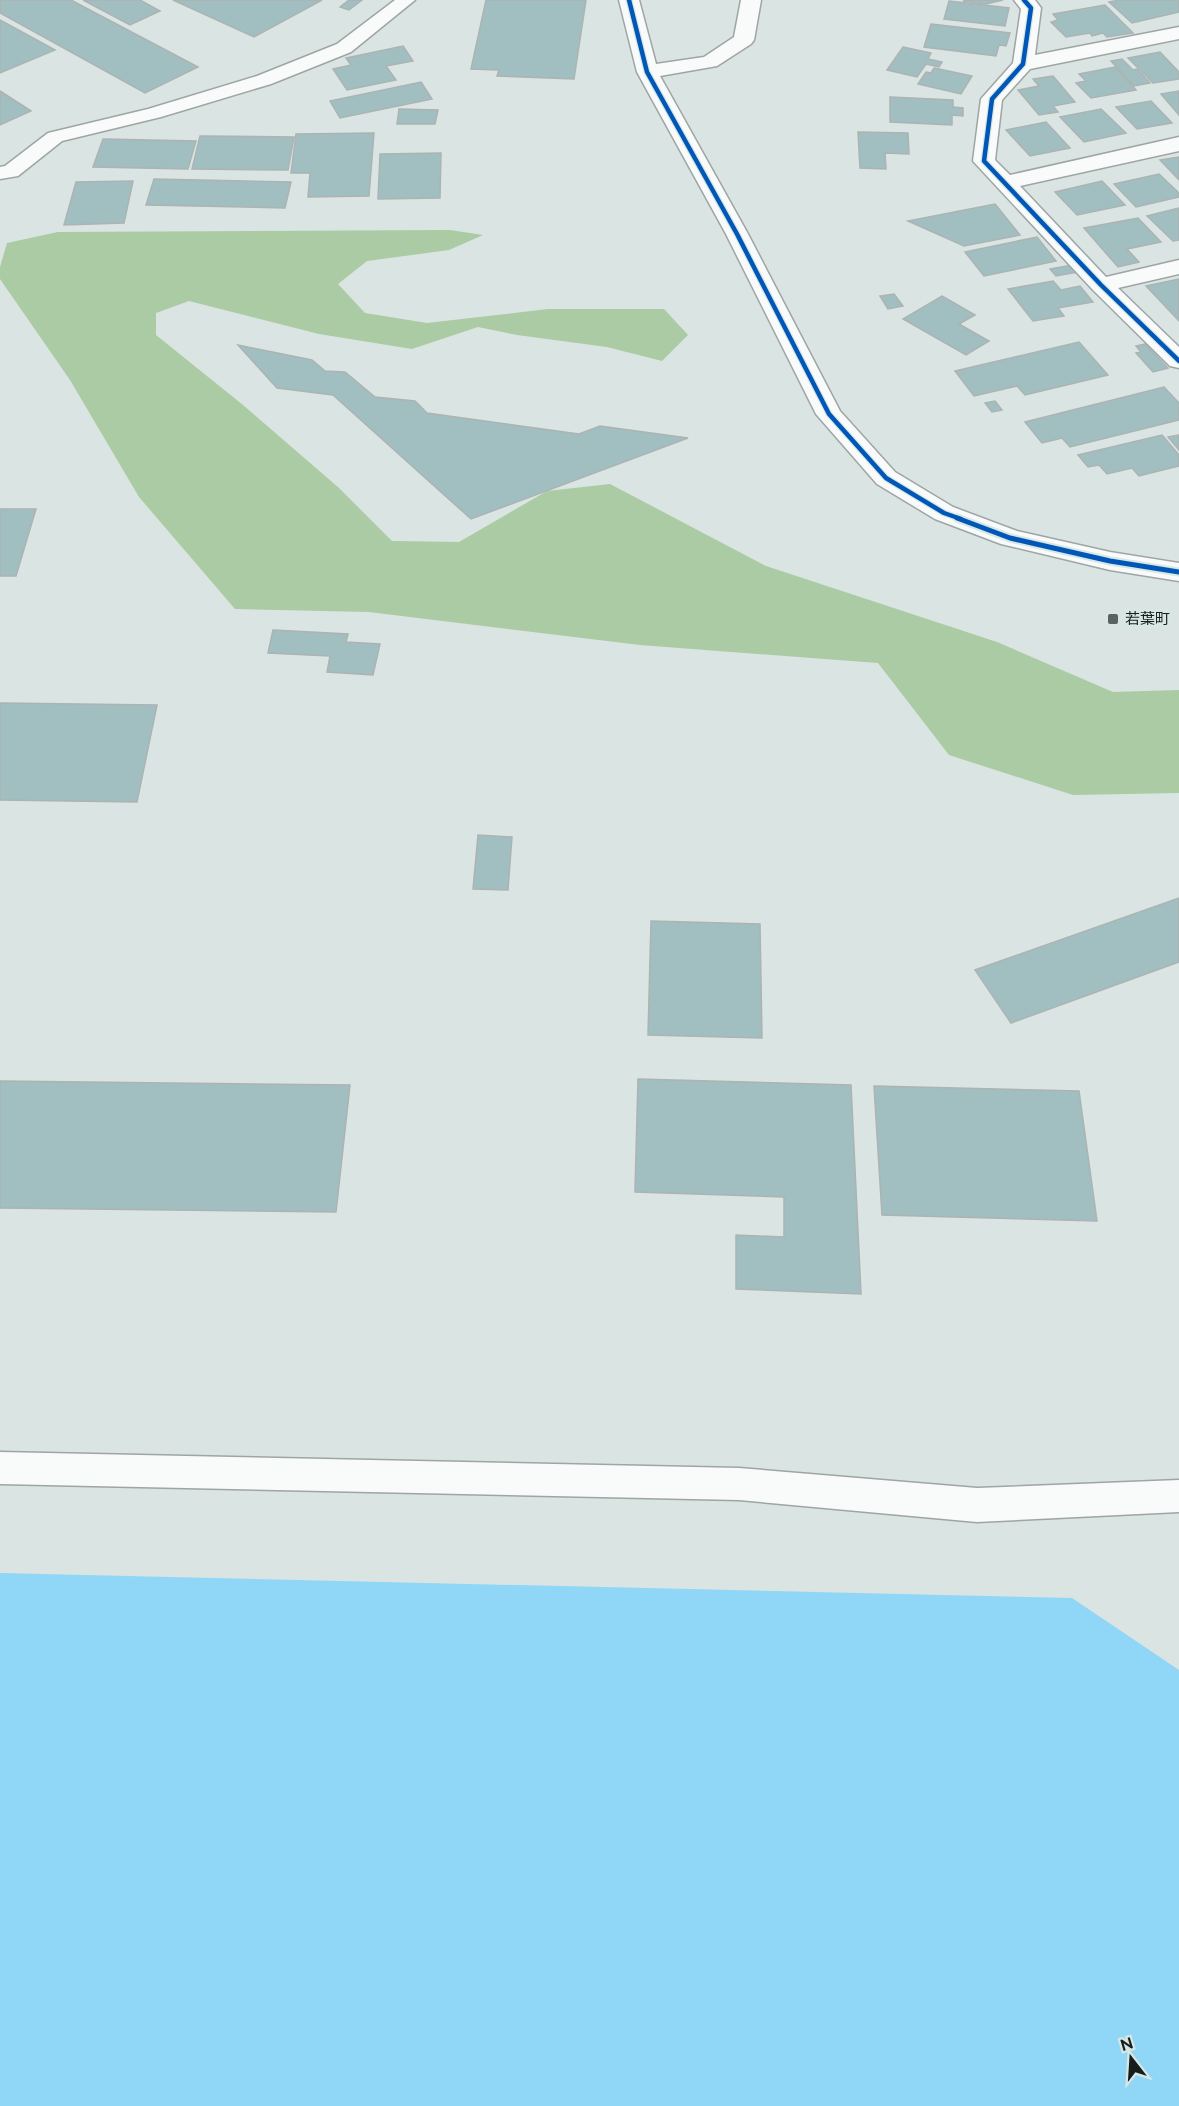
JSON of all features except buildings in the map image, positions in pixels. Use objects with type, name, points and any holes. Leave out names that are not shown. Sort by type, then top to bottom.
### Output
[{"type":"street","points":[[629,0],[647,72],[737,234],[829,414],[886,478],[944,513],[1010,538],[1110,561],[1179,572]]},
{"type":"street","points":[[647,72],[711,62],[744,40],[751,0]]},
{"type":"street","points":[[1024,0],[1031,8],[1023,64],[992,99],[984,161],[1101,285],[1179,361]]},
{"type":"street","points":[[1023,64],[1179,33]]},
{"type":"street","points":[[1005,183],[1179,144]]},
{"type":"street","points":[[1101,285],[1179,267]]},
{"type":"lane","points":[[0,173],[11,172],[55,137],[154,113],[264,80],[344,48],[406,0]]},
{"type":"lane","points":[[0,1468],[739,1484],[977,1504],[1179,1496]]},
{"type":"green space","points":[[450,230],[483,235],[449,250],[367,261],[338,284],[365,313],[427,323],[548,309],[664,309],[688,335],[662,361],[607,347],[517,335],[478,327],[412,349],[319,334],[189,301],[156,313],[156,335],[243,405],[339,488],[392,541],[459,542],[547,491],[610,484],[766,566],[997,642],[1113,692],[1179,690],[1179,793],[1073,795],[949,755],[878,663],[640,645],[369,612],[235,609],[139,497],[70,380],[0,279],[0,267],[7,243],[58,232]]},
{"type":"water","points":[[0,1573],[1072,1598],[1179,1670],[1179,2106],[0,2106]]},
{"type":"cycle path","points":[[629,0],[647,72],[737,234],[829,414],[886,478],[944,513],[1010,538],[1110,561],[1179,572]]},
{"type":"cycle path","points":[[1024,0],[1031,8],[1023,64],[992,99],[984,161],[1101,285],[1179,361]]},
{"type":"place","name":"若葉町","points":[[1113,619]]}]
